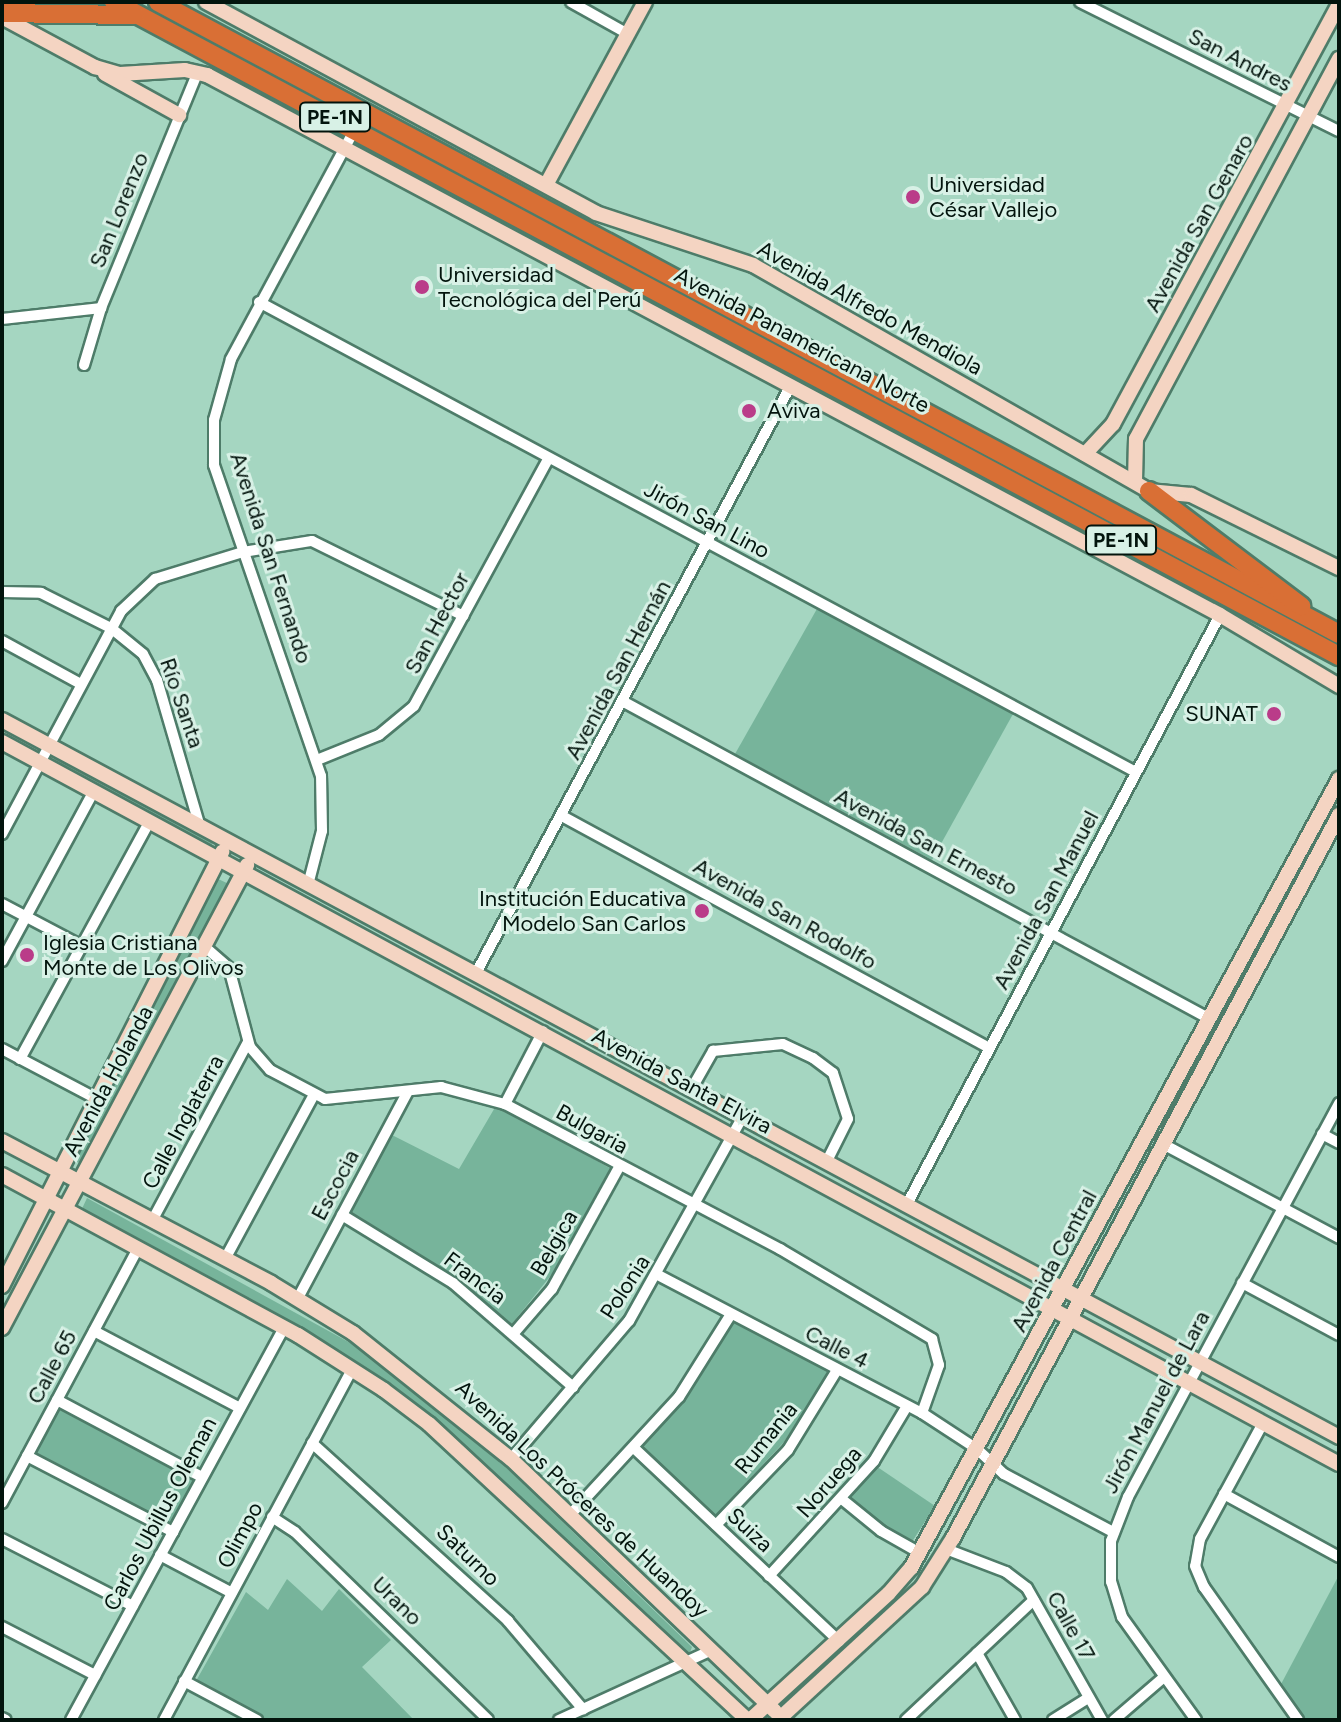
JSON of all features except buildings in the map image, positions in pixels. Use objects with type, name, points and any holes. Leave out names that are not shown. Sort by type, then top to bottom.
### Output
[{"type":"highway","name":"Avenida Panamericana Norte","points":[[114,2],[356,127],[1339,656]]},
{"type":"highway","name":"Avenida Panamericana Norte","points":[[158,2],[1332,630]]},
{"type":"highway","points":[[2,15],[139,16]]},
{"type":"highway","points":[[1142,487],[1272,580],[1332,630]]},
{"type":"main road","name":"Avenida Alfredo Mendiola","points":[[206,2],[546,185],[658,237],[753,265],[1142,487],[1191,495],[1339,568]]},
{"type":"main road","points":[[546,185],[645,2]]},
{"type":"main road","name":"Avenida San Genaro","points":[[1085,454],[1113,424],[1288,107],[1339,5]]},
{"type":"main road","points":[[2,15],[179,115]]},
{"type":"main road","points":[[1142,487],[1136,439],[1339,59]]},
{"type":"main road","points":[[95,67],[120,74],[198,72],[346,145],[1220,615],[1337,687]]},
{"type":"main road","points":[[1202,265],[1224,277]]},
{"type":"main road","name":"Avenida Santa Elvira","points":[[2,720],[1339,1437]]},
{"type":"main road","name":"Avenida Santa Elvira","points":[[2,742],[1055,1306],[1339,1464]]},
{"type":"main road","name":"Avenida Central","points":[[749,1720],[770,1705],[889,1593],[920,1553],[1339,779]]},
{"type":"main road","name":"Avenida Central","points":[[781,1719],[922,1587],[946,1549],[1339,815]]},
{"type":"main road","points":[[1312,832],[1326,839]]},
{"type":"main road","name":"Avenida Holanda","points":[[3,1282],[93,1097],[228,841]]},
{"type":"main road","name":"Avenida Holanda","points":[[2,1328],[252,855]]},
{"type":"main road","points":[[496,1006],[506,989]]},
{"type":"main road","name":"Avenida Los Próceres de Huandoy","points":[[2,1141],[298,1298],[365,1342],[511,1459],[770,1705],[781,1719]]},
{"type":"main road","points":[[2,1175],[284,1327],[352,1369],[429,1424],[749,1720]]},
{"type":"street","points":[[571,2],[628,34]]},
{"type":"street","name":"San Andres","points":[[1080,2],[1339,131]]},
{"type":"street","name":"San Lorenzo","points":[[84,365],[101,308],[198,72]]},
{"type":"street","name":"Avenida San Fernando","points":[[308,885],[322,831],[317,760],[214,465],[214,420],[231,359],[356,127]]},
{"type":"street","name":"Jirón San Lino","points":[[259,302],[1136,772]]},
{"type":"street","points":[[2,319],[101,308]]},
{"type":"street","name":"Avenida San Hernán","points":[[476,973],[624,702],[791,385]]},
{"type":"street","name":"San Hector","points":[[317,760],[379,735],[403,718],[464,616],[548,459]]},
{"type":"street","points":[[2,833],[111,628],[155,579],[243,552],[312,541],[464,616]]},
{"type":"street","name":"Río Santa","points":[[2,592],[41,593],[111,628],[143,654],[157,680],[200,827]]},
{"type":"street","name":"Avenida San Manuel","points":[[907,1204],[1220,615]]},
{"type":"street","points":[[2,641],[81,684]]},
{"type":"street","name":"Avenida San Ernesto","points":[[624,702],[1208,1018]]},
{"type":"street","points":[[2,961],[94,791]]},
{"type":"street","name":"Avenida San Rodolfo","points":[[562,816],[989,1048]]},
{"type":"street","points":[[20,1059],[150,821]]},
{"type":"street","points":[[2,904],[82,946]]},
{"type":"street","points":[[205,947],[229,968],[248,1042],[260,1063],[313,1096],[225,1259]]},
{"type":"street","points":[[505,1104],[543,1031]]},
{"type":"street","name":"Calle Inglaterra","points":[[152,1221],[248,1042]]},
{"type":"street","points":[[692,1088],[713,1051],[783,1044],[813,1058],[833,1073],[848,1119],[827,1161]]},
{"type":"street","points":[[2,1049],[93,1097]]},
{"type":"street","name":"Bulgaria","points":[[313,1096],[441,1087],[505,1104],[696,1206],[932,1339],[939,1365],[922,1413]]},
{"type":"street","name":"Escocia","points":[[298,1298],[408,1091]]},
{"type":"street","name":"Jirón Manuel de Lara","points":[[1196,1720],[1117,1607],[1110,1571],[1113,1532],[1339,1103]]},
{"type":"street","name":"Polonia","points":[[511,1459],[621,1332],[658,1275],[743,1116]]},
{"type":"street","points":[[1322,1134],[1339,1143]]},
{"type":"street","points":[[1163,1144],[1339,1238]]},
{"type":"street","name":"Belgica","points":[[514,1333],[552,1289],[619,1167]]},
{"type":"street","name":"Francia","points":[[342,1215],[453,1283],[573,1387]]},
{"type":"street","name":"Calle 65","points":[[2,1503],[137,1250]]},
{"type":"street","name":"Calle 4","points":[[658,1275],[922,1413],[977,1449],[992,1463],[1113,1532]]},
{"type":"street","points":[[1242,1283],[1339,1335]]},
{"type":"street","points":[[570,1515],[634,1448],[698,1372],[731,1314]]},
{"type":"street","name":"Carlos Ubillus Oleman","points":[[71,1720],[284,1327]]},
{"type":"street","points":[[94,1331],[240,1408]]},
{"type":"street","name":"Olimpo","points":[[164,1720],[352,1369]]},
{"type":"street","name":"Rumania","points":[[716,1525],[788,1450],[837,1370]]},
{"type":"street","points":[[57,1400],[202,1477]]},
{"type":"street","name":"Noruega","points":[[769,1576],[843,1500],[874,1461],[907,1406]]},
{"type":"street","points":[[1263,1423],[1197,1548],[1196,1573],[1298,1720]]},
{"type":"street","name":"Saturno","points":[[312,1443],[508,1621],[583,1709]]},
{"type":"street","name":"Suiza","points":[[634,1448],[839,1641]]},
{"type":"street","points":[[27,1456],[173,1532]]},
{"type":"street","points":[[1224,1494],[1339,1557]]},
{"type":"street","points":[[843,1500],[920,1553]]},
{"type":"street","name":"Urano","points":[[272,1517],[295,1532],[488,1720]]},
{"type":"street","points":[[2,1539],[133,1606]]},
{"type":"street","name":"Calle 17","points":[[946,1549],[1006,1572],[1034,1600],[1102,1720]]},
{"type":"street","points":[[160,1555],[232,1593]]},
{"type":"street","points":[[906,1720],[1034,1600]]},
{"type":"street","points":[[2,1627],[95,1675]]},
{"type":"street","points":[[559,1720],[712,1650]]},
{"type":"street","points":[[977,1653],[1015,1720]]},
{"type":"street","points":[[1114,1720],[1164,1677]]},
{"type":"street","points":[[184,1681],[257,1720]]},
{"type":"street","points":[[1053,1720],[1088,1698]]},
{"type":"green space","points":[[818,607],[1013,714],[932,860],[735,754]]},
{"type":"green space","points":[[57,756],[213,841],[211,847],[52,763]]},
{"type":"green space","points":[[216,878],[231,885],[81,1164],[66,1156]]},
{"type":"green space","points":[[497,1104],[613,1170],[569,1253],[511,1325],[454,1276],[345,1214],[390,1134],[459,1169]]},
{"type":"green space","points":[[87,1198],[374,1356],[459,1422],[692,1647],[689,1655],[684,1657],[391,1386],[312,1337],[80,1213]]},
{"type":"green space","points":[[733,1320],[829,1372],[784,1442],[714,1517],[640,1448],[698,1379]]},
{"type":"green space","points":[[59,1404],[195,1478],[169,1526],[34,1453]]},
{"type":"green space","points":[[873,1464],[935,1506],[910,1545],[846,1499]]},
{"type":"green space","points":[[1339,1575],[1339,1720],[1303,1720],[1280,1686]]},
{"type":"green space","points":[[287,1579],[322,1611],[339,1589],[391,1640],[362,1667],[414,1720],[266,1720],[196,1681],[246,1592],[268,1610]]},
{"type":"place","name":"Universidad César Vallejo","points":[[913,197]]},
{"type":"place","name":"Universidad Tecnológica del Perú","points":[[422,287]]},
{"type":"place","name":"Aviva","points":[[749,411]]},
{"type":"place","name":"SUNAT","points":[[1274,714]]},
{"type":"place","name":"Institución Educativa Modelo San Carlos","points":[[702,911]]},
{"type":"place","name":"Iglesia Cristiana Monte de Los Olivos","points":[[27,955]]}]
